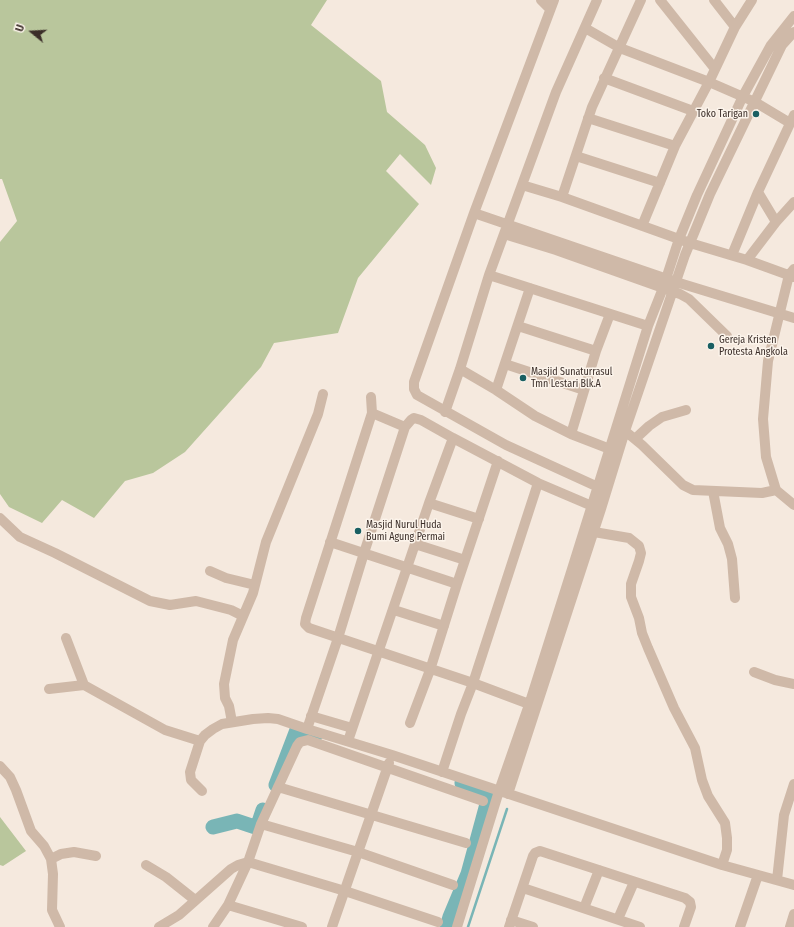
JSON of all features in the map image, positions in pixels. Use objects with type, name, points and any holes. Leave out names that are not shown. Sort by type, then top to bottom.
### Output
[{"type":"street","points":[[541,0],[552,4],[474,213],[414,385],[414,389],[417,395],[506,445],[598,487]]},
{"type":"street","points":[[445,412],[489,275],[556,92],[597,0]]},
{"type":"street","points":[[562,197],[588,118],[604,78],[620,48],[641,0]]},
{"type":"street","points":[[660,0],[715,69]]},
{"type":"street","points":[[714,0],[735,28]]},
{"type":"street","points":[[642,226],[675,146],[709,82],[735,28],[752,0]]},
{"type":"street","points":[[504,792],[529,704],[598,487],[624,431],[671,280],[680,239],[697,195],[743,96],[771,45],[794,16]]},
{"type":"street","points":[[585,28],[620,48],[709,82],[793,117],[758,192],[732,255]]},
{"type":"street","points":[[671,280],[690,243],[710,194],[782,45],[794,32]]},
{"type":"street","points":[[604,78],[693,111]]},
{"type":"street","points":[[588,118],[675,146]]},
{"type":"street","points":[[576,156],[660,183]]},
{"type":"street","points":[[522,185],[562,197],[690,243],[792,274],[768,361],[763,419],[766,457],[776,490],[794,505]]},
{"type":"street","points":[[758,192],[776,222]]},
{"type":"street","points":[[747,260],[776,222],[794,202]]},
{"type":"street","points":[[474,213],[671,280],[794,318]]},
{"type":"street","points":[[504,234],[556,250],[689,299],[727,336]]},
{"type":"street","points":[[489,275],[648,326]]},
{"type":"street","points":[[496,390],[530,288]]},
{"type":"street","points":[[457,927],[594,532],[648,326],[668,290]]},
{"type":"street","points":[[571,434],[596,351],[610,314]]},
{"type":"street","points":[[518,326],[596,351]]},
{"type":"street","points":[[505,364],[584,390]]},
{"type":"street","points":[[460,369],[496,390],[535,416],[571,434],[614,451]]},
{"type":"street","points":[[232,722],[229,706],[225,698],[224,684],[233,640],[255,585],[266,542],[318,414],[323,394]]},
{"type":"street","points":[[371,397],[372,413],[305,622],[306,626],[430,670],[473,683],[529,704]]},
{"type":"street","points":[[635,439],[649,426],[662,417],[686,410]]},
{"type":"street","points":[[372,413],[405,427]]},
{"type":"street","points":[[307,729],[338,638],[405,427],[411,420],[414,418],[422,420],[538,483],[592,506]]},
{"type":"street","points":[[624,431],[635,439],[683,485],[693,490],[762,492],[776,490]]},
{"type":"street","points":[[348,741],[394,610],[429,503],[453,438]]},
{"type":"street","points":[[410,723],[430,670],[456,584],[498,461]]},
{"type":"street","points":[[442,772],[473,683],[538,483]]},
{"type":"street","points":[[713,491],[720,528],[728,544],[732,559],[735,598]]},
{"type":"street","points":[[429,503],[479,519]]},
{"type":"street","points":[[0,518],[20,537],[55,553],[150,602],[170,605],[196,601],[231,610],[243,616]]},
{"type":"street","points":[[594,532],[629,538],[639,546],[641,553],[631,584],[631,597],[648,648],[674,708],[695,748],[702,780],[708,796],[725,823],[728,838],[727,850],[722,866]]},
{"type":"street","points":[[330,542],[456,584]]},
{"type":"street","points":[[415,544],[465,560]]},
{"type":"street","points":[[210,571],[226,578],[255,585]]},
{"type":"street","points":[[394,610],[444,626]]},
{"type":"street","points":[[66,638],[84,685]]},
{"type":"street","points":[[754,672],[775,680],[794,684]]},
{"type":"street","points":[[49,689],[84,685],[165,730],[200,741]]},
{"type":"street","points":[[311,716],[352,728]]},
{"type":"street","points":[[202,791],[191,780],[190,776],[190,768],[200,741],[213,728],[222,724],[268,718],[278,719],[348,741],[390,761],[483,801]]},
{"type":"street","points":[[213,927],[228,905],[248,862],[261,824],[297,746],[300,742],[308,740],[390,761],[442,772],[722,866],[794,885]]},
{"type":"street","points":[[332,927],[390,761]]},
{"type":"street","points":[[0,766],[10,777],[31,831],[44,846],[51,859],[53,874],[52,910],[60,927]]},
{"type":"street","points":[[777,880],[784,815],[794,784]]},
{"type":"street","points":[[278,787],[466,843]]},
{"type":"street","points":[[261,824],[358,852],[453,885]]},
{"type":"street","points":[[533,927],[510,923],[535,853],[540,851],[688,900],[691,907],[684,927]]},
{"type":"street","points":[[51,859],[61,854],[74,852],[96,856]]},
{"type":"street","points":[[159,927],[179,915],[231,869],[248,862],[345,891],[438,922]]},
{"type":"street","points":[[146,865],[166,877],[195,900]]},
{"type":"street","points":[[584,908],[599,870]]},
{"type":"street","points":[[740,927],[758,875]]},
{"type":"street","points":[[618,919],[634,882]]},
{"type":"street","points":[[523,888],[640,927]]},
{"type":"street","points":[[228,905],[302,927]]},
{"type":"street","points":[[790,927],[794,914]]},
{"type":"green space","points":[[0,0],[327,0],[311,25],[381,81],[387,112],[425,145],[436,168],[431,185],[400,154],[386,171],[419,204],[358,278],[338,333],[274,343],[261,367],[185,452],[153,473],[125,481],[94,518],[62,500],[42,523],[9,507],[0,494],[0,242],[17,221],[2,179],[0,179]]},
{"type":"green space","points":[[0,817],[26,851],[3,866],[0,865]]},
{"type":"waterway","points":[[276,785],[297,730],[315,736]]},
{"type":"waterway","points":[[447,927],[468,874],[490,793],[462,783]]},
{"type":"waterway","points":[[468,927],[507,809]]},
{"type":"waterway","points":[[213,827],[237,821],[255,827],[259,822],[263,810]]},
{"type":"place","name":"Toko Tarigan","points":[[756,114]]},
{"type":"place","name":"Gereja Kristen Protesta Angkola","points":[[711,346]]},
{"type":"place","name":"Masjid Sunaturrasul Tmn Lestari Blk.A","points":[[523,378]]},
{"type":"place","name":"Masjid Nurul Huda Bumi Agung Permai","points":[[358,531]]}]
